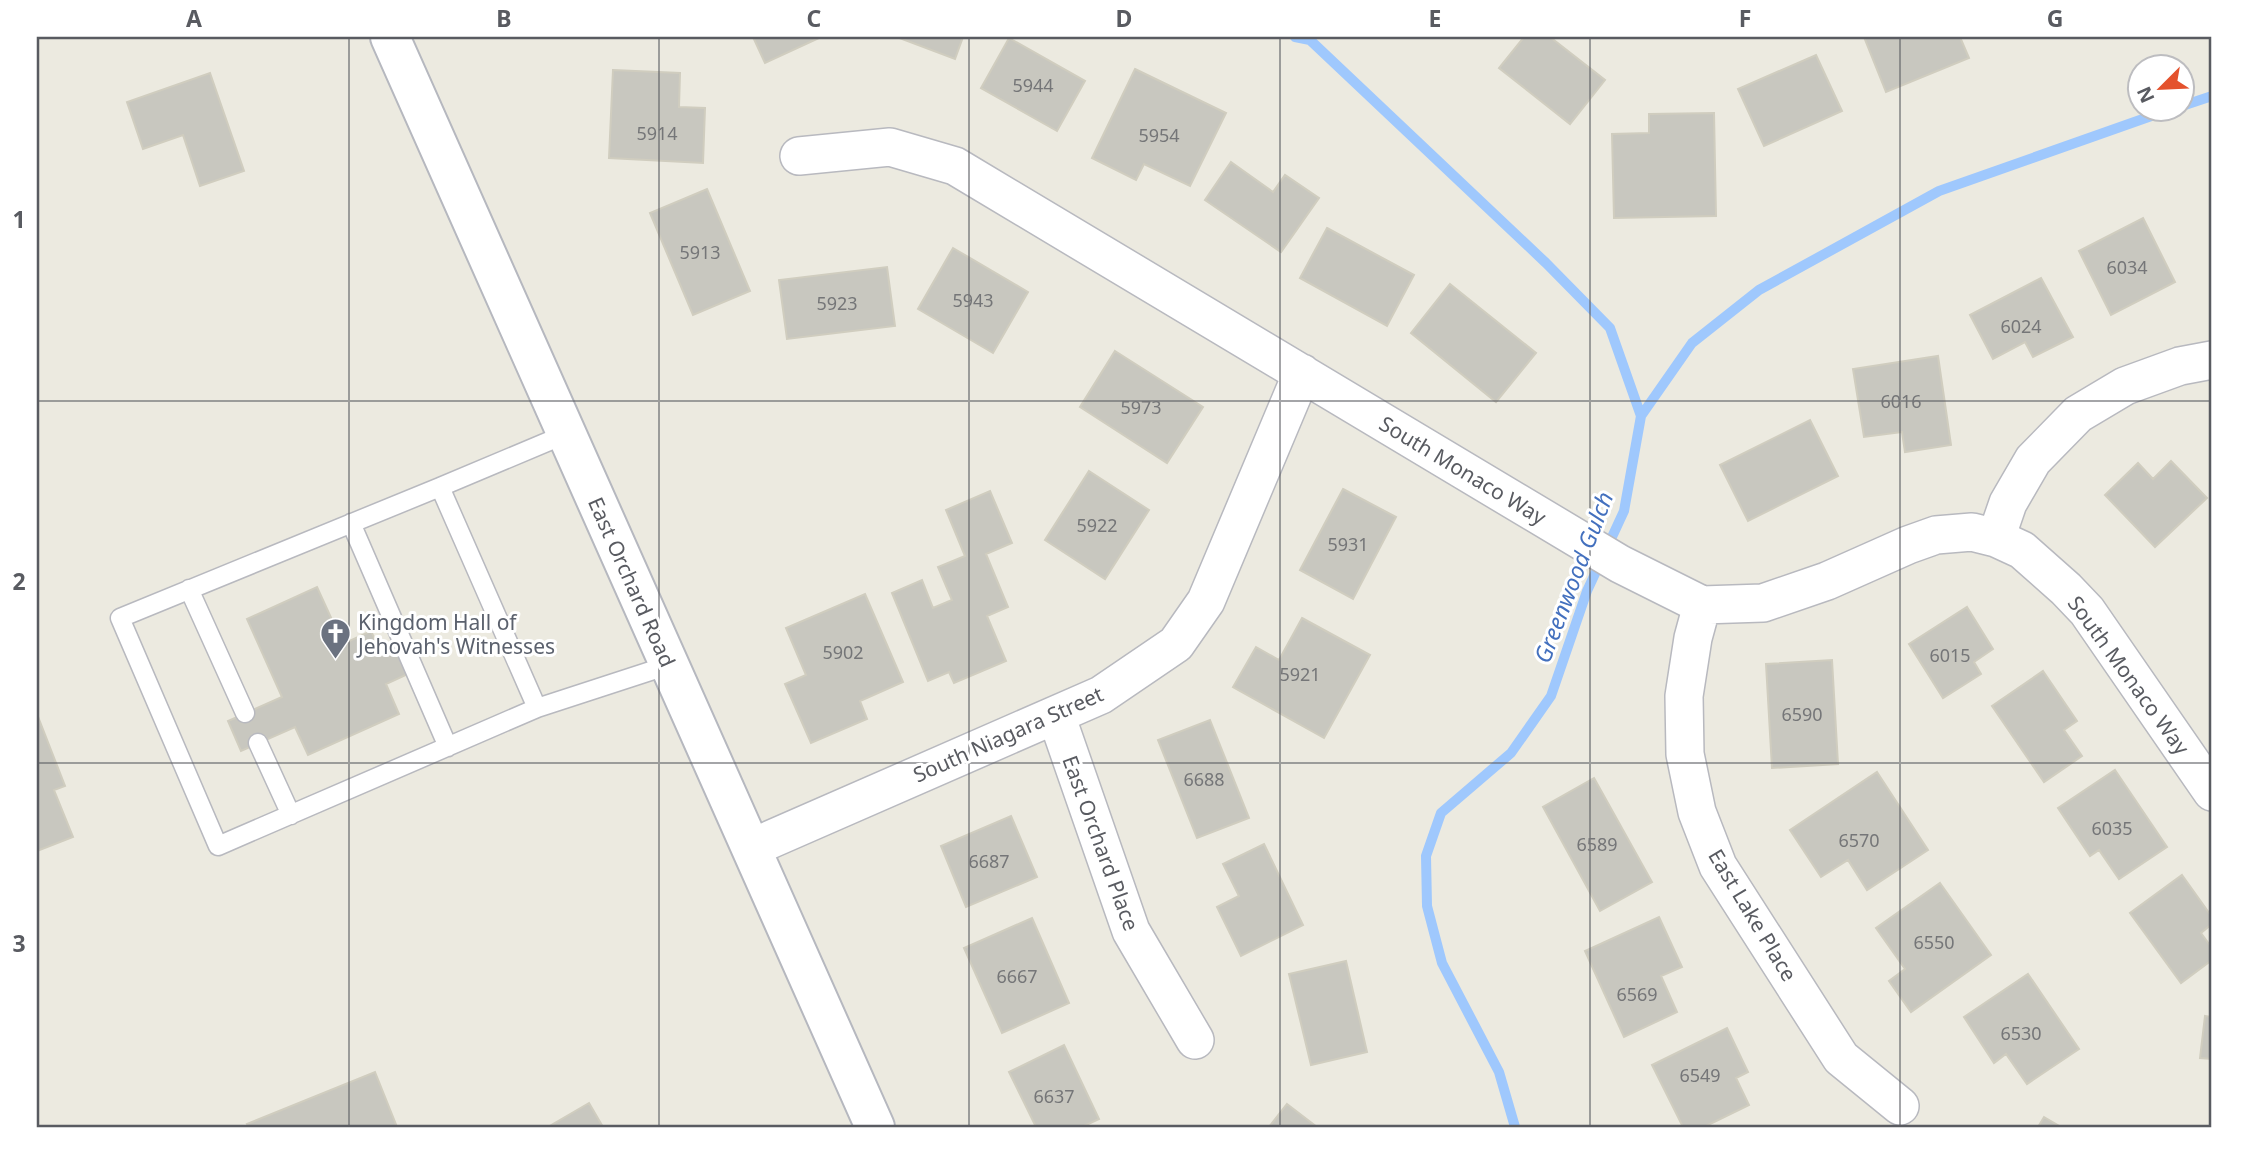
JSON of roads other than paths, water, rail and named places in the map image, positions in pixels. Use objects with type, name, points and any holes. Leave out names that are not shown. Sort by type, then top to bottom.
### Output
[{"type":"main road","name":"East Orchard Road","points":[[390,37],[875,1127]]},
{"type":"street","name":"South Monaco Way","points":[[799,156],[890,147],[955,166],[1620,564],[1702,605],[1763,603],[1827,581],[1936,535],[1972,532],[1996,538],[2022,550],[2087,611],[2212,792]]},
{"type":"street","points":[[1996,538],[2008,503],[2032,460],[2078,414],[2125,386],[2180,366],[2212,359]]},
{"type":"street","name":"South Niagara Street","points":[[751,848],[1101,695],[1176,644],[1206,601],[1303,373]]},
{"type":"street","name":"East Lake Place","points":[[1702,605],[1693,638],[1684,696],[1685,754],[1697,812],[1718,866],[1841,1058],[1900,1106]]},
{"type":"street","name":"East Orchard Place","points":[[1056,715],[1131,931],[1195,1040]]},
{"type":"lane","points":[[566,434],[120,618],[218,846],[537,708],[669,665]]},
{"type":"lane","points":[[440,486],[537,708]]},
{"type":"lane","points":[[351,523],[448,747]]},
{"type":"lane","points":[[189,589],[245,713]]},
{"type":"lane","points":[[258,743],[291,815]]},
{"type":"waterway","name":"Greenwood Gulch","points":[[1295,37],[1310,40],[1546,263],[1610,328],[1641,416],[1624,511],[1587,591],[1551,696],[1511,753],[1441,813],[1426,856],[1427,906],[1442,963],[1499,1072],[1515,1127]]},
{"type":"waterway","points":[[2196,101],[2212,96]]},
{"type":"waterway","points":[[1641,416],[1692,343],[1759,290],[1939,191],[2134,122]]},
{"type":"place","name":"Kingdom Hall of Jehovah's Witnesses","points":[[335,661]]}]
